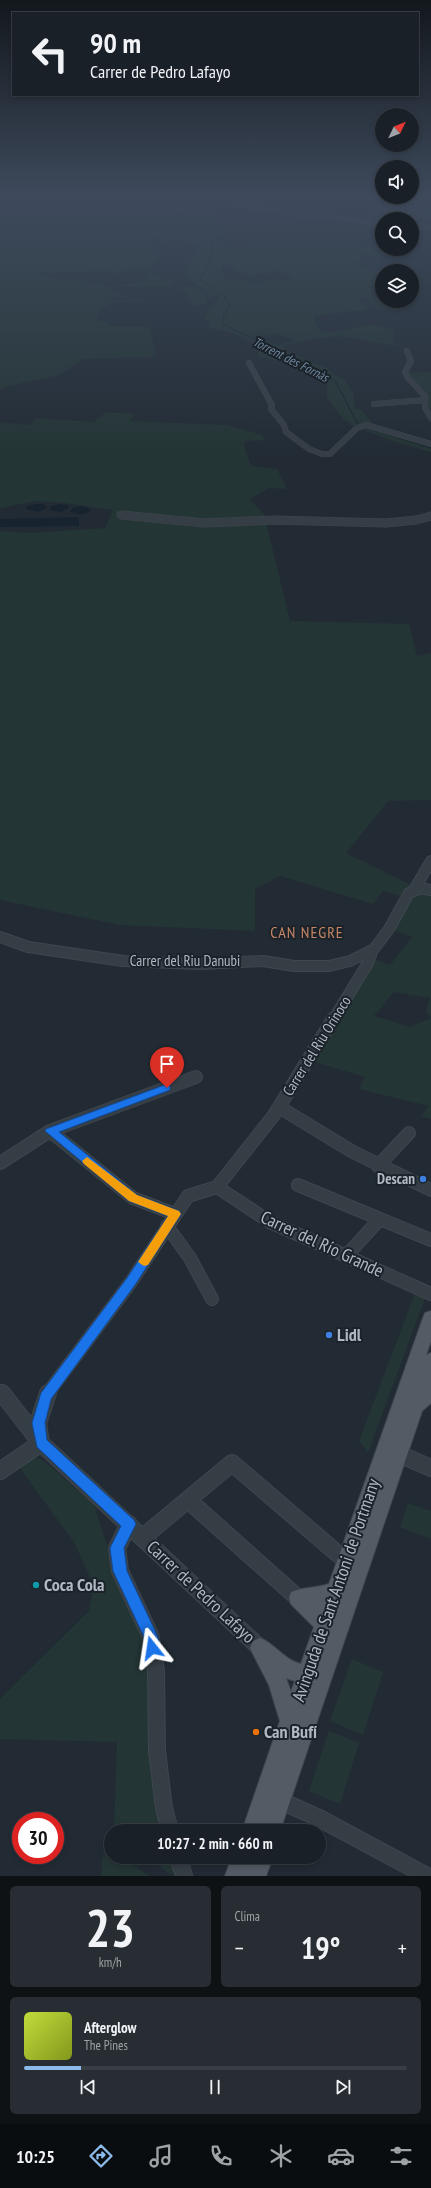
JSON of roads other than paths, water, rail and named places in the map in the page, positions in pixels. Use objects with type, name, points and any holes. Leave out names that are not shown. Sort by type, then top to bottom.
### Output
[{"type":"main road","name":"Avinguda de Sant Antoni de Portmany","points":[[254,1824],[431,1318]]},
{"type":"main road","name":"Avinguda de Sant Antoni de Portmany","points":[[273,1824],[431,1360]]},
{"type":"main road","points":[[415,1407],[431,1393]]},
{"type":"main road","points":[[298,1598],[317,1597],[336,1590]]},
{"type":"main road","points":[[298,1598],[324,1624]]},
{"type":"main road","points":[[260,1648],[283,1668],[292,1672],[306,1674]]},
{"type":"main road","points":[[260,1648],[278,1682],[290,1721]]},
{"type":"main road","points":[[236,1876],[240,1864]]},
{"type":"main road","points":[[255,1876],[259,1864]]},
{"type":"street","points":[[407,351],[411,361],[405,372],[408,378],[423,391],[426,396],[425,408],[431,418]]},
{"type":"street","points":[[248,363],[272,406],[271,410],[284,425],[286,432],[309,449],[322,454],[330,454],[357,428],[366,424],[431,444]]},
{"type":"street","points":[[374,404],[425,400]]},
{"type":"street","points":[[120,515],[205,522],[274,520],[386,523],[416,520],[431,516]]},
{"type":"street","name":"Carrer del Riu Orinoco","points":[[217,1187],[278,1107],[364,970],[371,955],[369,953],[378,946],[409,893],[414,890],[431,861]]},
{"type":"street","points":[[414,890],[421,888],[431,890]]},
{"type":"street","name":"Carrer del Riu Danubi","points":[[0,937],[28,948],[47,951],[123,961],[166,963],[263,961],[294,966],[329,966],[350,961],[369,953]]},
{"type":"street","points":[[0,1164],[50,1131],[196,1077]]},
{"type":"street","points":[[278,1107],[378,1166],[431,1190]]},
{"type":"street","points":[[50,1131],[133,1198],[175,1214]]},
{"type":"street","points":[[378,1166],[409,1133]]},
{"type":"street","points":[[298,1185],[431,1240]]},
{"type":"street","points":[[0,1471],[41,1443],[38,1423],[45,1397],[131,1282],[188,1196],[217,1187]]},
{"type":"street","name":"Carrer del Río Grande","points":[[217,1187],[270,1222],[431,1294]]},
{"type":"street","points":[[346,1256],[380,1219]]},
{"type":"street","points":[[167,1226],[190,1258],[212,1299]]},
{"type":"street","name":"Carrer de Pedro Lafayo","points":[[0,1391],[41,1443],[260,1648]]},
{"type":"street","points":[[399,1454],[431,1468]]},
{"type":"street","points":[[143,1537],[232,1463],[346,1561]]},
{"type":"street","points":[[188,1500],[298,1598]]},
{"type":"street","points":[[129,1524],[117,1548],[120,1571],[151,1637],[156,1671],[157,1750],[164,1808],[168,1824]]},
{"type":"street","points":[[281,1801],[319,1818],[427,1876]]},
{"type":"street","points":[[180,1864],[184,1876]]},
{"type":"water","points":[[44,504],[47,508],[38,512],[26,509],[27,506]]},
{"type":"water","points":[[60,504],[68,505],[69,508],[61,512],[49,510],[51,506]]},
{"type":"water","points":[[81,506],[89,508],[91,511],[80,515],[70,512],[72,508]]},
{"type":"water","points":[[79,517],[79,526],[0,527],[0,519]]},
{"type":"waterway","name":"Torrent des Fornàs","points":[[205,283],[225,297],[230,305],[224,314],[222,324],[320,371],[336,382],[357,423],[360,425]]},
{"type":"waterway","name":"Torrent des Fornàs","points":[[366,428],[431,448]]},
{"type":"place","name":"Descan","points":[[423,1179]]},
{"type":"place","name":"Lidl","points":[[329,1335]]},
{"type":"place","name":"Coca Cola","points":[[36,1585]]},
{"type":"place","name":"Can Bufí","points":[[256,1732]]},
{"type":"district","name":"CAN NEGRE","points":[[307,932]]}]
